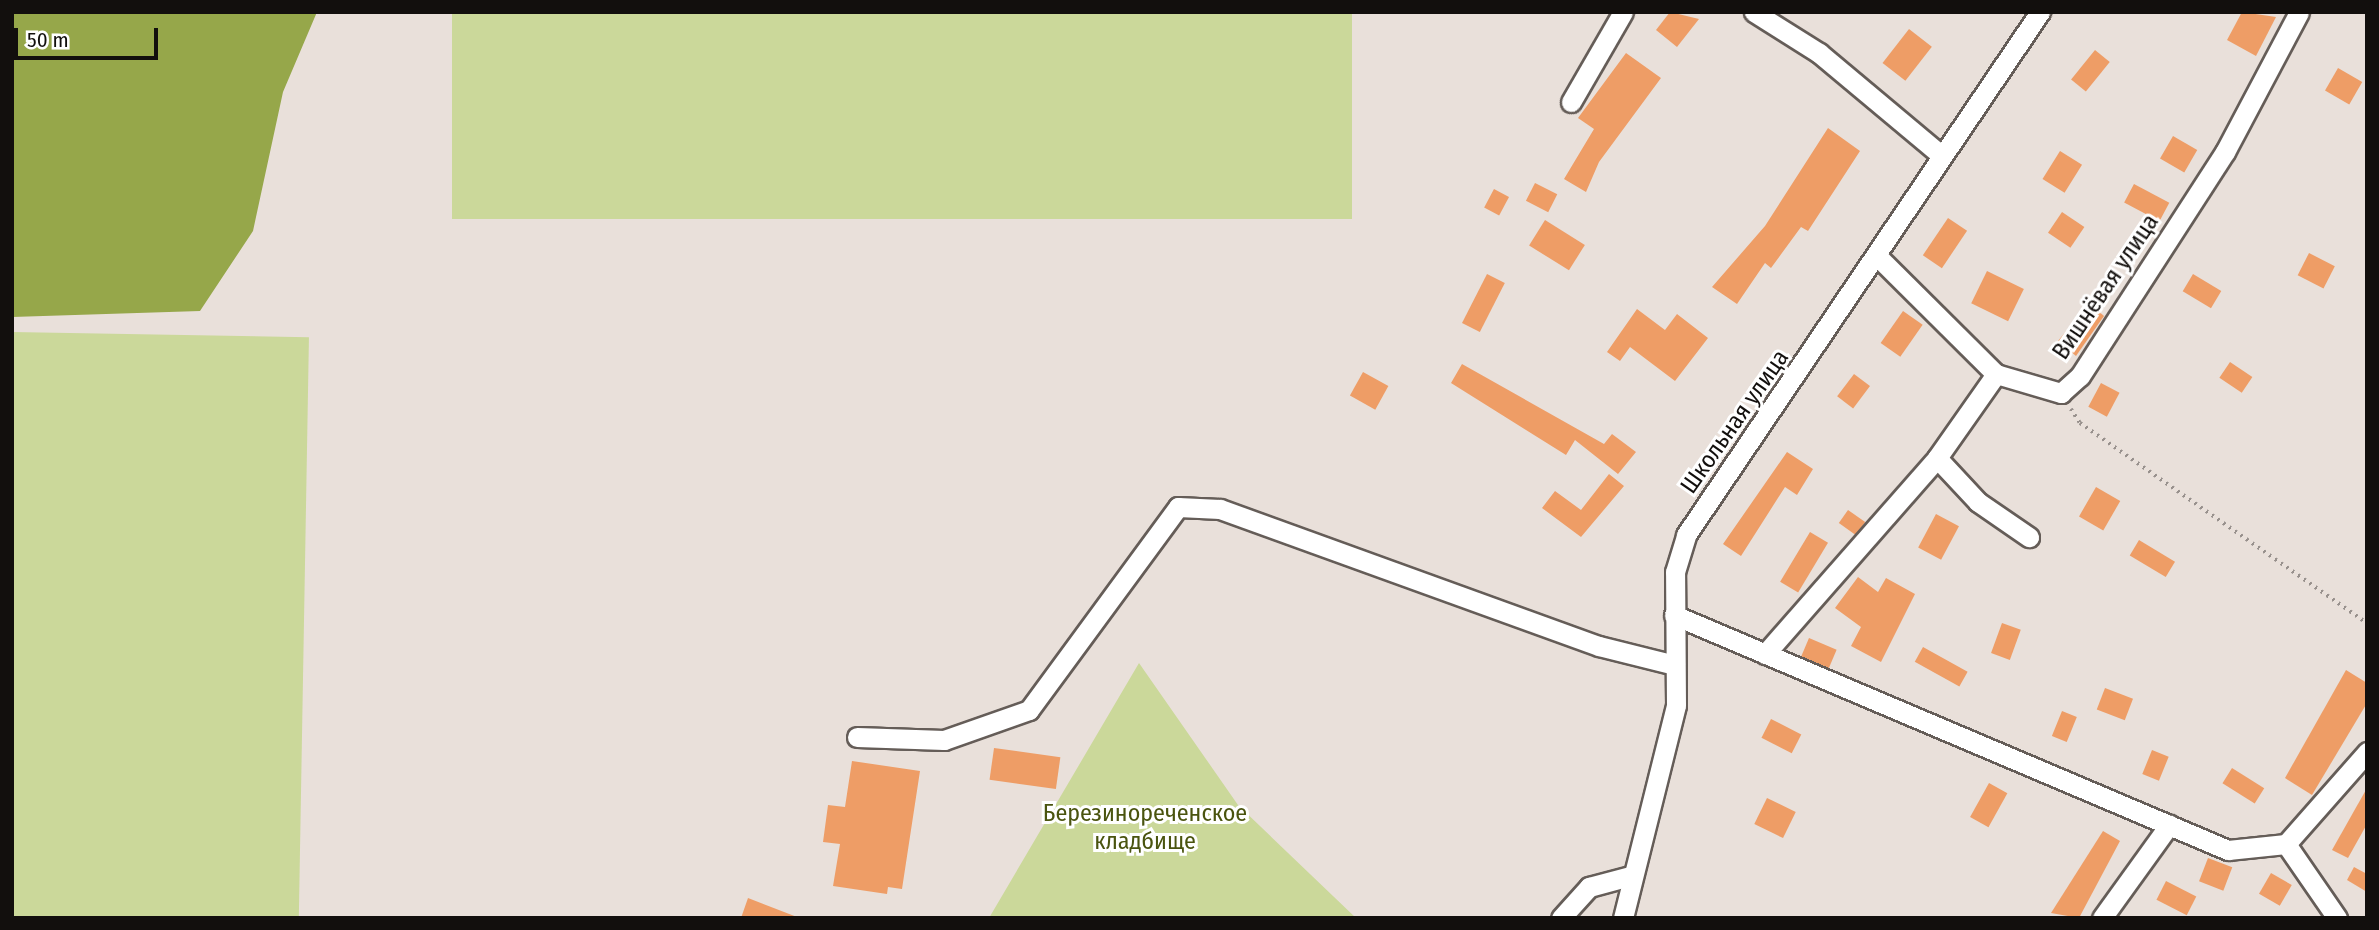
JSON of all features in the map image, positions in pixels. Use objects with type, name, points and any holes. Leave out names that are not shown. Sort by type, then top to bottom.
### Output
[{"type":"street","points":[[1571,102],[1623,12]]},
{"type":"street","points":[[1754,12],[1819,52],[1942,156]]},
{"type":"street","name":"Школьная улица","points":[[1623,918],[1630,876],[1676,705],[1675,572],[1686,536],[1879,258],[1942,156],[2040,12]]},
{"type":"street","name":"Вишнёвая улица","points":[[1996,373],[2061,393],[2080,376],[2225,152],[2299,12]]},
{"type":"street","points":[[1765,654],[1937,458],[1996,373],[1879,258]]},
{"type":"street","points":[[1937,458],[1978,502],[2029,537]]},
{"type":"street","points":[[857,737],[944,740],[1028,710],[1178,507],[1220,509],[1599,646],[1675,665]]},
{"type":"street","points":[[1674,615],[2228,850],[2286,844],[2367,752]]},
{"type":"street","points":[[2102,918],[2169,825]]},
{"type":"street","points":[[2286,844],[2337,918]]},
{"type":"street","points":[[1561,918],[1589,887],[1630,876]]},
{"type":"path","points":[[2061,393],[2080,423],[2367,624]]},
{"type":"green space","points":[[12,12],[317,12],[283,92],[253,231],[200,311],[12,317]]},
{"type":"green space","points":[[452,12],[1352,12],[1352,219],[452,219]]},
{"type":"green space","points":[[12,332],[309,337],[299,918],[12,918]]},
{"type":"green space","name":"Березинореченское кладбище","points":[[1139,663],[1238,805],[1356,918],[989,918]]},
{"type":"building","points":[[1670,12],[1699,19],[1677,47],[1656,30]]},
{"type":"building","points":[[2242,12],[2276,17],[2256,56],[2227,40]]},
{"type":"building","points":[[1909,29],[1932,47],[1905,81],[1883,63]]},
{"type":"building","points":[[2095,50],[2110,62],[2086,91],[2071,80]]},
{"type":"building","points":[[1626,53],[1661,78],[1599,162],[1586,192],[1564,179],[1594,129],[1578,118]]},
{"type":"building","points":[[2338,68],[2362,82],[2349,105],[2325,91]]},
{"type":"building","points":[[1828,128],[1860,151],[1808,231],[1801,227],[1771,268],[1765,263],[1737,304],[1712,287],[1765,226]]},
{"type":"building","points":[[2173,136],[2197,150],[2184,173],[2160,159]]},
{"type":"building","points":[[2060,151],[2082,165],[2065,193],[2043,179]]},
{"type":"building","points":[[1535,183],[1557,194],[1548,212],[1526,201]]},
{"type":"building","points":[[2134,184],[2169,203],[2159,221],[2124,203]]},
{"type":"building","points":[[1494,189],[1509,197],[1499,216],[1484,208]]},
{"type":"building","points":[[2062,212],[2084,227],[2070,248],[2048,233]]},
{"type":"building","points":[[1948,218],[1967,231],[1942,268],[1923,255]]},
{"type":"building","points":[[1545,220],[1585,245],[1569,270],[1529,245]]},
{"type":"building","points":[[2309,253],[2335,266],[2323,288],[2298,275]]},
{"type":"building","points":[[1987,271],[2024,289],[2008,321],[1971,303]]},
{"type":"building","points":[[1487,274],[1505,283],[1480,332],[1462,323]]},
{"type":"building","points":[[2193,274],[2221,291],[2211,308],[2183,291]]},
{"type":"building","points":[[2089,303],[2104,316],[2076,356],[2058,341]]},
{"type":"building","points":[[1637,309],[1665,330],[1677,314],[1708,338],[1675,381],[1630,347],[1620,361],[1607,352]]},
{"type":"building","points":[[1903,311],[1923,325],[1900,357],[1881,343]]},
{"type":"building","points":[[2230,362],[2252,377],[2242,393],[2219,378]]},
{"type":"building","points":[[1462,364],[1604,444],[1612,434],[1636,452],[1618,474],[1575,440],[1566,455],[1451,383]]},
{"type":"building","points":[[1363,372],[1388,386],[1375,410],[1350,396]]},
{"type":"building","points":[[1854,374],[1870,386],[1853,408],[1837,396]]},
{"type":"building","points":[[2101,383],[2120,393],[2107,417],[2088,407]]},
{"type":"building","points":[[1787,452],[1813,469],[1797,495],[1785,487],[1741,556],[1723,544]]},
{"type":"building","points":[[1609,474],[1624,486],[1581,537],[1542,508],[1555,491],[1581,510]]},
{"type":"building","points":[[2096,487],[2120,501],[2103,530],[2079,516]]},
{"type":"building","points":[[1848,510],[1865,522],[1856,535],[1839,523]]},
{"type":"building","points":[[1936,514],[1959,526],[1941,560],[1918,548]]},
{"type":"building","points":[[1810,532],[1828,543],[1798,593],[1780,582]]},
{"type":"building","points":[[2139,540],[2175,562],[2166,577],[2130,555]]},
{"type":"building","points":[[1858,577],[1878,592],[1886,578],[1915,594],[1881,662],[1851,646],[1861,627],[1835,608]]},
{"type":"building","points":[[2002,623],[2021,630],[2010,660],[1991,653]]},
{"type":"building","points":[[1809,638],[1837,650],[1829,668],[1801,656]]},
{"type":"building","points":[[1923,647],[1968,672],[1959,687],[1915,662]]},
{"type":"building","points":[[2346,670],[2367,683],[2367,703],[2312,795],[2285,778]]},
{"type":"building","points":[[2105,688],[2133,699],[2125,720],[2097,709]]},
{"type":"building","points":[[2062,711],[2077,717],[2067,742],[2052,736]]},
{"type":"building","points":[[1771,719],[1801,734],[1792,753],[1761,738]]},
{"type":"building","points":[[994,748],[1060,757],[1056,789],[990,780]]},
{"type":"building","points":[[2152,750],[2169,757],[2159,781],[2142,774]]},
{"type":"building","points":[[852,761],[920,771],[902,889],[888,887],[887,894],[833,886],[840,844],[823,842],[828,805],[845,807]]},
{"type":"building","points":[[2232,768],[2264,788],[2255,803],[2222,783]]},
{"type":"building","points":[[1989,783],[2007,793],[1988,827],[1970,817]]},
{"type":"building","points":[[2367,788],[2367,824],[2348,858],[2332,850]]},
{"type":"building","points":[[1767,798],[1796,812],[1783,838],[1754,824]]},
{"type":"building","points":[[2103,831],[2120,841],[2079,918],[2051,913]]},
{"type":"building","points":[[2208,858],[2232,867],[2223,891],[2199,881]]},
{"type":"building","points":[[2354,867],[2367,874],[2367,892],[2347,880]]},
{"type":"building","points":[[2271,873],[2292,885],[2280,906],[2259,894]]},
{"type":"building","points":[[2166,881],[2196,896],[2187,915],[2156,900]]},
{"type":"building","points":[[748,898],[797,917],[797,918],[741,918]]}]
